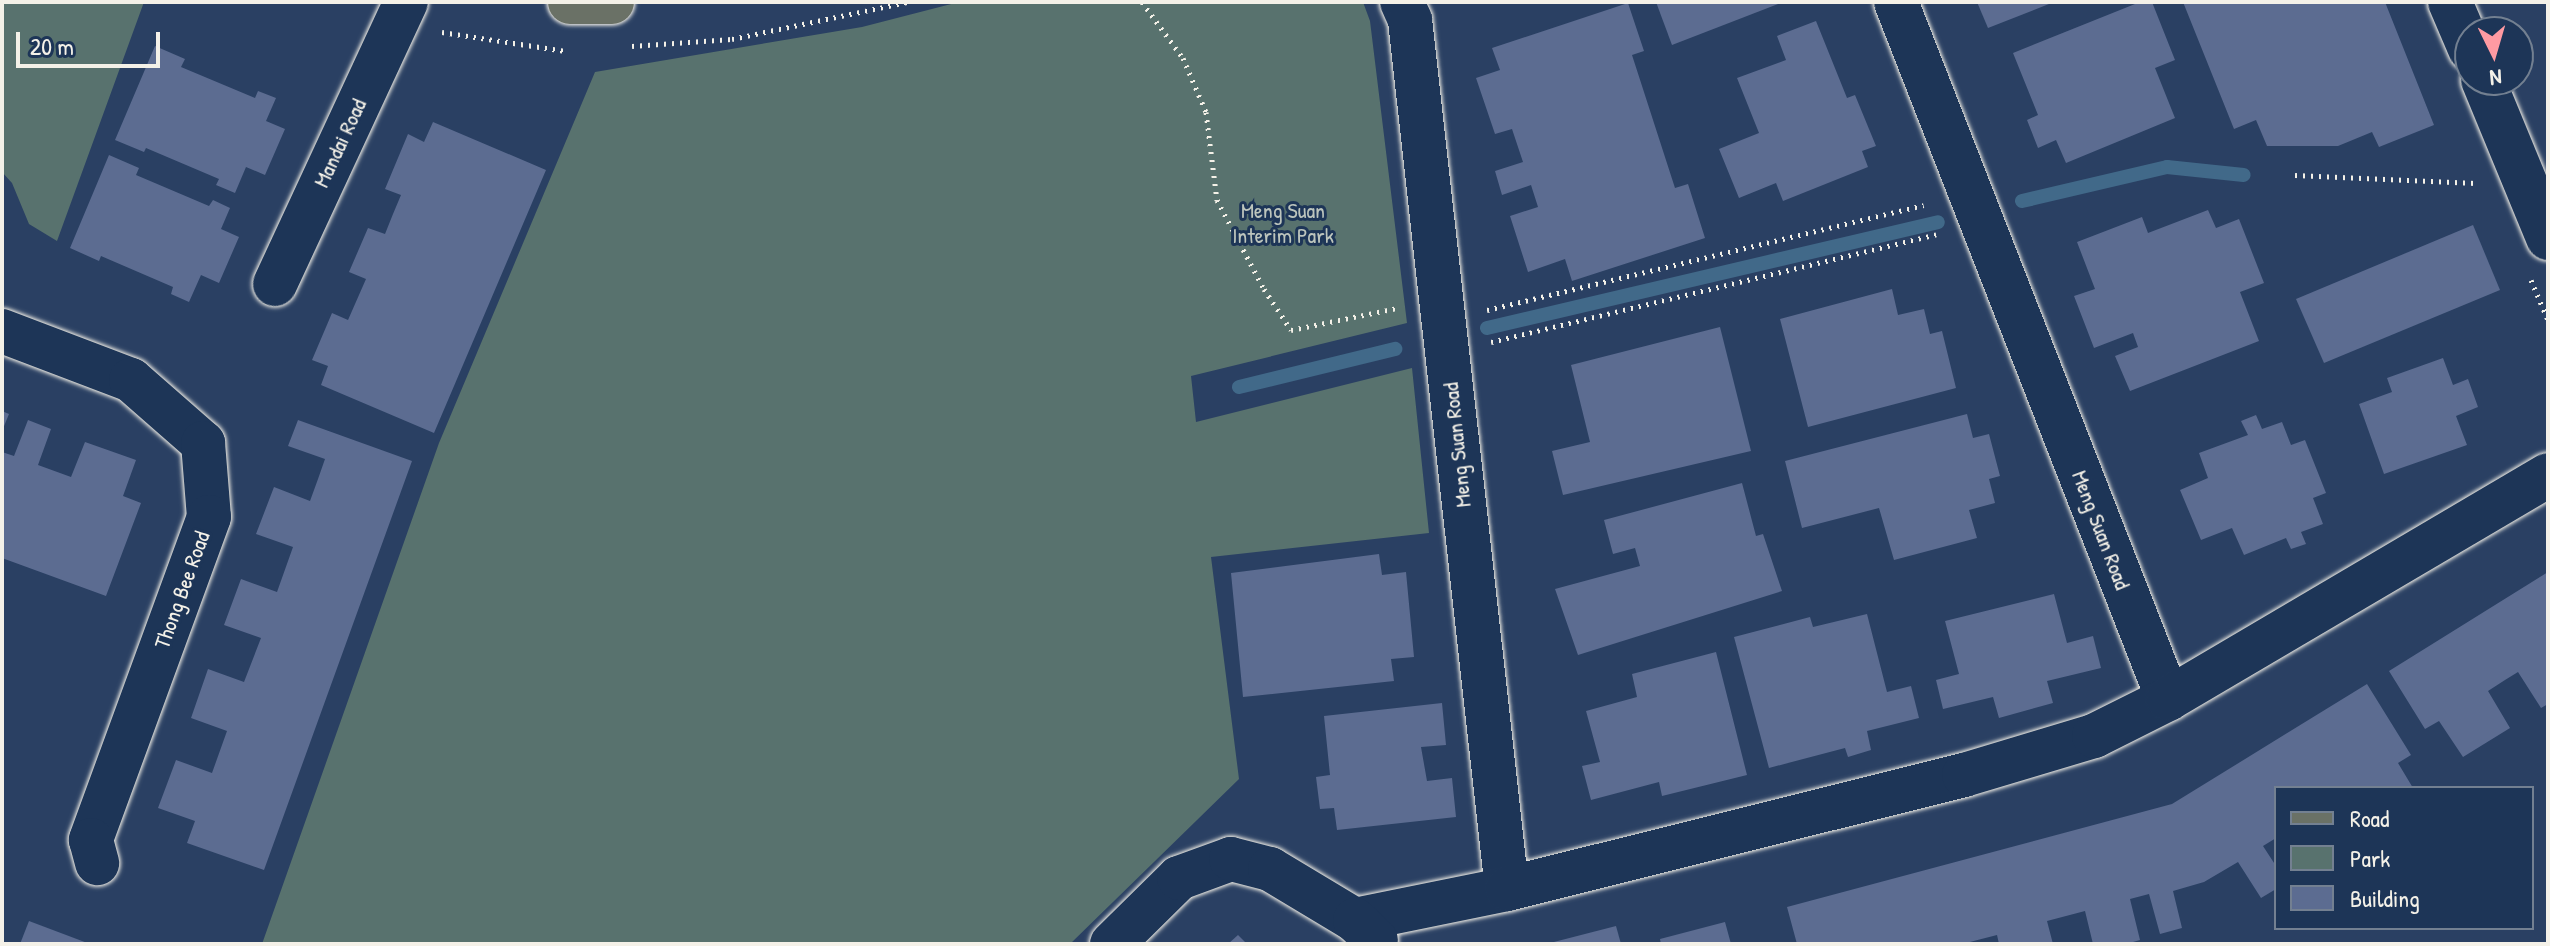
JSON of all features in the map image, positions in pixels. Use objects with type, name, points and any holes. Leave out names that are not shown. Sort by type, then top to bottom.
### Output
[{"type":"main road","points":[[570,2],[612,2]]},
{"type":"street","name":"Meng Suan Road","points":[[1402,2],[1410,20],[1507,889]]},
{"type":"street","name":"Meng Suan Road","points":[[1896,2],[2168,699]]},
{"type":"street","name":"Mandai Road","points":[[275,284],[416,16]]},
{"type":"street","points":[[2490,96],[2548,238]]},
{"type":"street","name":"Thong Bee Road","points":[[2,331],[131,380],[203,443],[209,517],[91,840],[97,863]]},
{"type":"street","points":[[1112,944],[1179,878],[1231,859],[1270,869],[1367,932],[1507,889],[1964,775],[2094,736],[2168,699],[2548,475]]},
{"type":"path","points":[[620,47],[732,39],[908,2]]},
{"type":"path","points":[[1142,2],[1183,58],[1206,112],[1217,200],[1264,289],[1291,330],[1412,305]]},
{"type":"path","points":[[416,16],[556,51],[572,50]]},
{"type":"path","points":[[2295,175],[2489,184]]},
{"type":"path","points":[[1472,314],[1929,204]]},
{"type":"path","points":[[1475,346],[1941,233]]},
{"type":"green space","points":[[2,2],[144,2],[57,241],[29,224],[12,183],[2,172]]},
{"type":"green space","name":"Meng Suan Interim Park","points":[[959,2],[1363,2],[1370,21],[1407,323],[1191,376],[1196,422],[1412,368],[1429,533],[1211,557],[1239,779],[1070,944],[262,944],[439,443],[595,72],[862,27]]},
{"type":"building","points":[[1656,2],[1783,2],[1672,45]]},
{"type":"building","points":[[1977,2],[2054,2],[1988,28]]},
{"type":"building","points":[[2140,2],[2152,2],[2175,60],[2155,68],[2175,118],[2066,163],[2056,140],[2038,148],[2027,120],[2038,115],[2013,53]]},
{"type":"building","points":[[2183,2],[2385,2],[2434,125],[2379,147],[2372,132],[2338,146],[2267,146],[2256,120],[2234,129]]},
{"type":"building","points":[[1628,3],[1644,51],[1632,55],[1675,188],[1688,184],[1705,238],[1572,281],[1565,259],[1528,272],[1510,216],[1538,207],[1531,185],[1502,195],[1495,171],[1523,162],[1512,129],[1495,134],[1476,78],[1500,70],[1492,48]]},
{"type":"building","points":[[1816,21],[1847,98],[1855,95],[1876,146],[1862,151],[1868,167],[1783,201],[1776,183],[1739,198],[1719,149],[1759,133],[1737,78],[1786,60],[1777,36]]},
{"type":"building","points":[[155,46],[185,59],[181,67],[255,98],[258,91],[276,98],[266,121],[285,129],[265,175],[246,167],[235,193],[216,185],[219,179],[146,148],[144,152],[115,140]]},
{"type":"building","points":[[433,122],[546,170],[434,433],[321,385],[328,366],[312,360],[332,313],[348,320],[366,279],[349,272],[368,228],[385,234],[401,195],[385,189],[408,134],[424,142]]},
{"type":"building","points":[[109,155],[139,168],[136,175],[209,206],[213,200],[230,208],[221,229],[239,237],[219,283],[201,275],[189,302],[171,294],[173,287],[101,256],[99,261],[70,248]]},
{"type":"building","points":[[2208,210],[2216,228],[2239,219],[2264,283],[2240,292],[2259,341],[2130,391],[2115,356],[2138,347],[2133,333],[2094,348],[2074,296],[2095,289],[2077,242],[2142,217],[2148,233]]},
{"type":"building","points":[[2473,225],[2500,290],[2324,363],[2296,299]]},
{"type":"building","points":[[1892,289],[1898,315],[1924,309],[1930,334],[1942,331],[1956,388],[1808,427],[1780,319]]},
{"type":"building","points":[[1720,327],[1751,451],[1563,495],[1552,451],[1590,442],[1571,365]]},
{"type":"building","points":[[2443,358],[2453,385],[2468,379],[2478,407],[2456,416],[2467,445],[2384,474],[2359,404],[2392,392],[2387,378]]},
{"type":"building","points":[[2,411],[9,414],[2,431]]},
{"type":"building","points":[[1967,414],[1973,438],[1989,434],[2000,476],[1989,479],[1995,503],[1969,510],[1977,538],[1894,560],[1879,508],[1802,528],[1785,461]]},
{"type":"building","points":[[2256,415],[2262,429],[2282,422],[2291,445],[2305,440],[2326,493],[2313,498],[2323,524],[2301,532],[2306,544],[2291,549],[2286,538],[2244,555],[2232,528],[2201,540],[2180,490],[2208,478],[2199,453],[2248,435],[2241,421]]},
{"type":"building","points":[[28,420],[51,429],[38,465],[71,477],[85,442],[136,460],[123,496],[141,503],[106,596],[2,558],[2,452],[14,456]]},
{"type":"building","points":[[298,420],[412,461],[264,870],[187,843],[195,821],[158,808],[176,760],[212,773],[227,731],[191,718],[208,669],[244,682],[261,638],[224,625],[241,579],[277,592],[293,547],[256,534],[274,487],[310,501],[318,479],[325,459],[288,446]]},
{"type":"building","points":[[1742,483],[1756,536],[1763,534],[1782,591],[1578,655],[1555,589],[1640,566],[1635,548],[1613,554],[1604,520]]},
{"type":"building","points":[[1379,554],[1382,575],[1406,572],[1414,657],[1391,659],[1394,681],[1243,697],[1231,573]]},
{"type":"building","points":[[2548,572],[2548,704],[2541,708],[2518,672],[2505,680],[2488,691],[2510,728],[2463,757],[2439,721],[2425,729],[2389,671]]},
{"type":"building","points":[[2054,594],[2067,643],[2093,636],[2101,668],[2047,681],[2053,703],[1999,718],[1993,697],[1943,709],[1936,680],[1959,674],[1945,621]]},
{"type":"building","points":[[1867,614],[1887,692],[1911,686],[1919,718],[1867,731],[1871,750],[1848,757],[1845,748],[1769,768],[1734,637],[1810,617],[1813,627]]},
{"type":"building","points":[[1716,652],[1747,775],[1662,796],[1659,782],[1591,800],[1582,766],[1600,762],[1586,711],[1637,697],[1632,674]]},
{"type":"building","points":[[2367,684],[2411,755],[2398,763],[2412,786],[2274,786],[2274,839],[2263,846],[2274,863],[2274,890],[2261,898],[2238,862],[2204,882],[2173,891],[2182,928],[2160,934],[2149,894],[2130,899],[2140,940],[2126,944],[2093,944],[2085,911],[2047,921],[2053,944],[1999,944],[1997,935],[1962,944],[1797,944],[1787,907],[2172,804]]},
{"type":"building","points":[[1442,703],[1446,745],[1421,747],[1427,781],[1452,778],[1456,817],[1337,830],[1334,808],[1320,809],[1316,777],[1330,775],[1324,716]]},
{"type":"building","points":[[29,921],[90,944],[20,944]]},
{"type":"building","points":[[1725,922],[1731,944],[1661,944],[1660,939]]},
{"type":"building","points":[[1616,926],[1621,944],[1550,944],[1550,943]]},
{"type":"building","points":[[1238,935],[1247,944],[1228,944]]},
{"type":"waterway","points":[[2022,201],[2167,167],[2244,175]]},
{"type":"waterway","points":[[1487,328],[1938,222]]},
{"type":"waterway","points":[[1239,387],[1395,349]]}]
